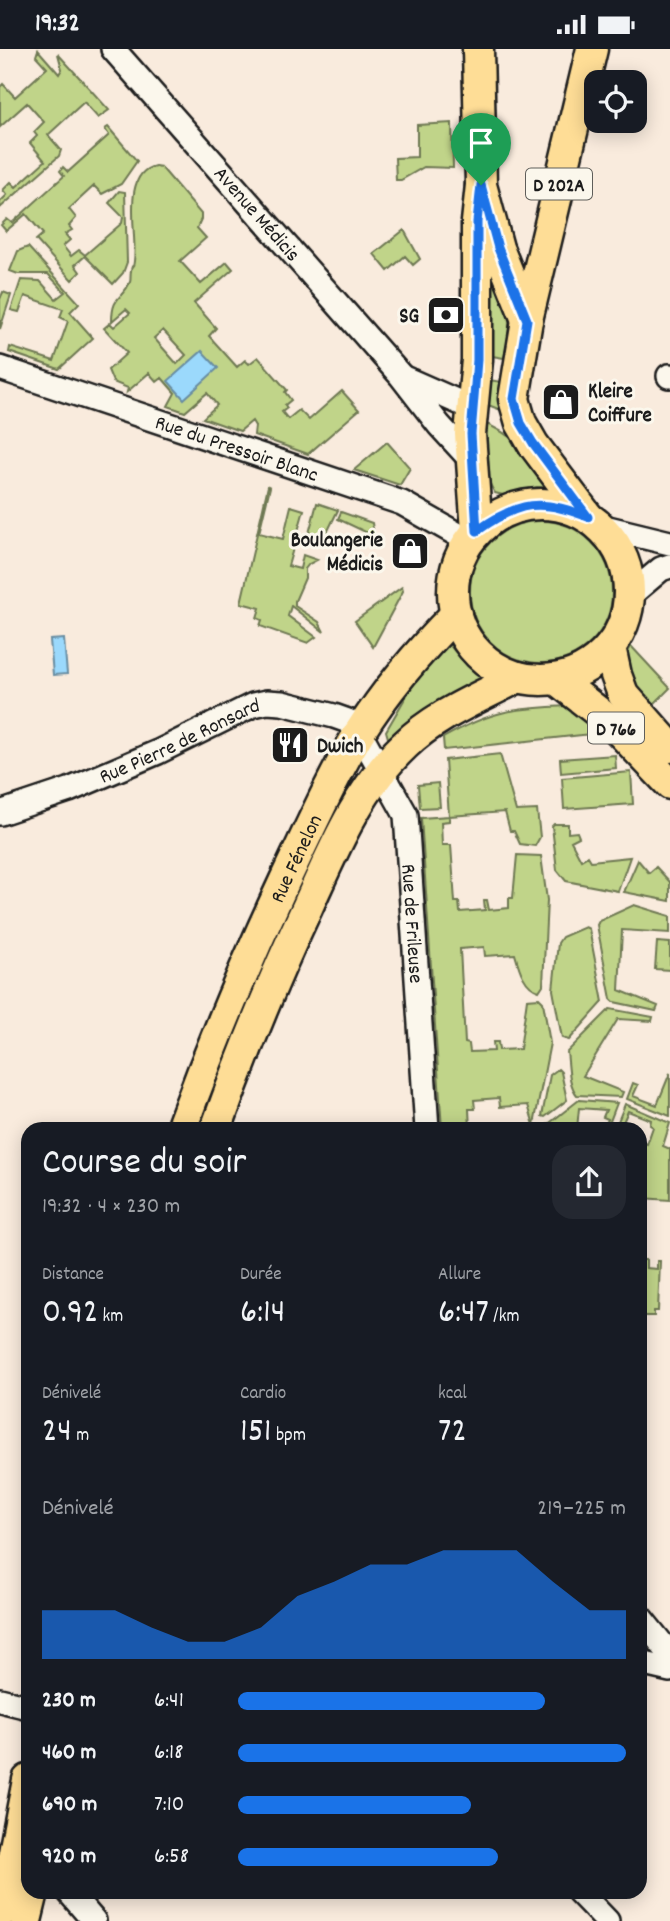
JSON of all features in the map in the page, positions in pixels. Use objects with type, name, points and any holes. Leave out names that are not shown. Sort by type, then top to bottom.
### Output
[{"type":"main road","points":[[473,536],[471,434],[477,360],[477,222],[481,185],[478,49]]},
{"type":"main road","name":"D 202A","points":[[592,49],[527,320],[514,399],[521,423],[533,443],[594,522]]},
{"type":"main road","points":[[481,185],[498,248],[527,320]]},
{"type":"main road","points":[[530,505],[560,506],[594,522],[616,546],[626,570],[629,596],[626,614],[610,647],[595,662],[577,673],[556,679],[518,677],[490,664],[468,642],[456,614],[453,595],[454,576],[460,557],[473,536],[502,513],[530,505]]},
{"type":"main road","name":"Rue Fénelon","points":[[184,1122],[243,970],[327,792],[360,733],[421,649],[456,614]]},
{"type":"main road","name":"D 766","points":[[610,647],[623,694],[670,747]]},
{"type":"main road","name":"Rue Fénelon","points":[[218,1122],[239,1064],[288,947],[343,828],[382,770],[404,745],[428,725],[518,677]]},
{"type":"main road","name":"D 766","points":[[556,679],[600,712],[670,784]]},
{"type":"main road","points":[[0,1913],[21,1813]]},
{"type":"main road","points":[[26,1921],[31,1899]]},
{"type":"street","name":"Avenue Médicis","points":[[113,49],[473,461]]},
{"type":"street","name":"Rue du Pressoir Blanc","points":[[0,368],[402,503],[473,536]]},
{"type":"street","name":"Avenue Médicis","points":[[401,376],[472,408]]},
{"type":"street","points":[[594,522],[670,543]]},
{"type":"street","points":[[629,596],[662,569],[670,566]]},
{"type":"street","name":"Rue Pierre de Ronsard","points":[[0,813],[69,790],[158,752],[253,705],[282,703],[334,716],[348,722],[360,733]]},
{"type":"street","name":"Rue de Frileuse","points":[[360,733],[407,814],[427,1122]]},
{"type":"street","points":[[647,1626],[670,1654]]},
{"type":"street","points":[[647,1665],[670,1670]]},
{"type":"street","points":[[0,1700],[21,1705]]},
{"type":"street","points":[[75,1899],[94,1921]]},
{"type":"street","points":[[586,1899],[607,1921]]},
{"type":"green space","points":[[38,50],[59,74],[62,69],[58,54],[109,110],[98,118],[84,102],[48,135],[61,150],[59,156],[0,208],[0,202],[7,195],[3,190],[11,182],[16,187],[45,161],[30,143],[37,136],[34,132],[44,122],[27,103],[0,127],[0,87],[3,84],[15,97],[47,68],[36,56]]},
{"type":"green space","points":[[452,123],[453,168],[424,167],[401,180],[396,180],[395,158],[417,157],[417,125]]},
{"type":"green space","points":[[108,127],[137,161],[121,184],[102,194],[94,186],[69,209],[76,218],[69,226],[72,230],[65,234],[70,240],[63,246],[71,256],[79,250],[85,255],[122,223],[123,217],[109,203],[119,191],[125,192],[127,262],[123,273],[113,284],[85,256],[75,265],[80,272],[72,280],[36,240],[43,234],[26,214],[6,231],[1,225],[7,219],[12,223],[64,176],[60,171],[63,167],[68,172],[109,135],[105,129]]},
{"type":"green space","points":[[155,166],[161,167],[201,214],[197,228],[206,238],[180,261],[201,284],[227,262],[233,269],[194,303],[216,328],[209,336],[237,367],[245,360],[249,364],[258,357],[287,390],[285,392],[291,400],[282,412],[288,419],[299,410],[309,420],[342,391],[359,410],[308,454],[254,435],[255,426],[252,421],[240,431],[203,418],[217,405],[207,393],[185,412],[168,406],[175,393],[162,378],[157,382],[149,373],[127,392],[128,388],[113,382],[108,370],[127,353],[104,328],[110,323],[114,327],[130,313],[126,309],[112,321],[114,306],[130,281],[134,264],[134,193],[144,171]],"holes":[[[163,330],[186,355],[177,364],[154,338]]]},
{"type":"green space","points":[[404,230],[420,259],[413,265],[405,256],[388,271],[374,254]]},
{"type":"green space","points":[[28,247],[79,303],[70,312],[93,338],[59,369],[9,352],[10,347],[54,361],[68,321],[60,317],[63,309],[25,296],[19,312],[11,310],[21,280],[40,281],[56,299],[65,292],[48,274],[18,274],[10,271],[18,251]]},
{"type":"green space","points":[[486,270],[495,270],[508,313],[509,332],[504,358],[486,355]]},
{"type":"green space","points":[[3,292],[11,295],[0,329],[0,299]]},
{"type":"green space","points":[[484,379],[501,382],[501,410],[483,403]]},
{"type":"green space","points":[[482,422],[506,434],[515,442],[554,489],[537,487],[503,495],[495,493],[485,468]]},
{"type":"green space","points":[[387,442],[410,468],[400,485],[354,470]]},
{"type":"green space","points":[[268,486],[270,487],[259,533],[283,539],[291,506],[304,510],[288,566],[300,569],[303,555],[317,560],[305,569],[305,578],[295,606],[319,622],[324,632],[291,606],[288,616],[316,637],[308,643],[260,626],[262,620],[257,618],[260,608],[241,603]]},
{"type":"green space","points":[[317,503],[338,510],[321,545],[308,537]]},
{"type":"green space","points":[[341,512],[372,523],[374,536],[338,519]]},
{"type":"green space","points":[[541,521],[568,527],[591,542],[606,565],[612,592],[606,619],[591,642],[568,657],[541,663],[514,657],[491,642],[476,619],[470,592],[476,565],[491,542],[514,527]]},
{"type":"green space","points":[[402,587],[403,591],[373,647],[355,621]]},
{"type":"green space","points":[[444,638],[461,659],[483,678],[421,715],[393,739],[388,738],[386,731],[411,688],[421,659]]},
{"type":"green space","points":[[631,646],[670,688],[647,711],[634,697],[625,659]]},
{"type":"green space","points":[[570,706],[609,732],[444,750],[443,738],[490,716],[534,708]]},
{"type":"green space","points":[[500,754],[516,811],[537,810],[540,837],[535,846],[520,844],[514,831],[510,831],[505,812],[449,816],[445,760]]},
{"type":"green space","points":[[615,755],[616,768],[561,773],[560,759]]},
{"type":"green space","points":[[631,772],[633,804],[564,809],[562,778]]},
{"type":"green space","points":[[438,783],[440,807],[420,808],[418,785]]},
{"type":"green space","points":[[449,816],[449,821],[441,822],[442,845],[451,845],[455,902],[459,902],[460,912],[485,910],[484,900],[487,900],[489,910],[509,908],[509,898],[513,898],[517,855],[541,856],[547,900],[543,985],[539,991],[526,981],[515,954],[485,956],[484,947],[460,949],[465,1043],[469,1044],[470,1052],[494,1051],[493,1042],[498,1042],[499,1050],[520,1049],[527,999],[539,998],[543,1002],[550,1043],[535,1122],[528,1105],[500,1107],[499,1098],[474,1100],[475,1109],[469,1109],[470,1122],[442,1122],[421,818]]},
{"type":"green space","points":[[568,824],[568,833],[577,832],[579,837],[571,841],[581,860],[588,856],[591,861],[630,857],[618,891],[566,881],[557,870],[552,826]]},
{"type":"green space","points":[[638,860],[649,873],[656,867],[670,882],[670,901],[624,892]]},
{"type":"green space","points":[[634,905],[670,916],[670,933],[622,930],[619,990],[658,1006],[656,1011],[614,1002],[611,999],[597,925],[599,921]]},
{"type":"green space","points":[[585,927],[589,929],[603,1002],[569,1040],[562,1038],[553,990],[558,943],[562,937]]},
{"type":"green space","points":[[657,942],[670,943],[670,970],[655,969]]},
{"type":"green space","points":[[610,1009],[653,1017],[652,1021],[618,1019],[583,1076],[623,1092],[621,1097],[577,1095],[570,1080],[567,1052]]},
{"type":"green space","points":[[558,1069],[567,1100],[545,1117],[542,1116],[550,1075]]},
{"type":"green space","points":[[670,1073],[670,1116],[627,1099],[633,1083],[638,1085],[633,1096],[657,1105]]},
{"type":"green space","points":[[579,1100],[617,1103],[610,1122],[603,1117],[606,1110],[579,1108],[578,1122],[551,1122]]},
{"type":"green space","points":[[625,1104],[670,1123],[663,1146],[670,1149],[670,1200],[647,1198],[647,1144],[653,1127],[650,1125],[651,1120],[628,1111],[623,1122],[618,1122]]},
{"type":"green space","points":[[657,1261],[660,1261],[658,1311],[654,1311],[654,1316],[647,1316],[647,1268],[657,1269]]},
{"type":"water","points":[[202,351],[218,368],[184,399],[168,381]]},
{"type":"water","points":[[64,639],[67,674],[53,675],[50,640]]},
{"type":"place","name":"SG","points":[[446,315]]},
{"type":"place","name":"Kleire Coiffure","points":[[561,402]]},
{"type":"place","name":"Boulangerie Médicis","points":[[410,551]]},
{"type":"place","name":"Dwich","points":[[290,745]]},
{"type":"route","points":[[481,185],[498,248],[527,320],[514,399],[521,423],[588,517],[560,506],[530,505],[502,513],[477,531],[471,434],[477,360],[477,222],[481,185]]}]
